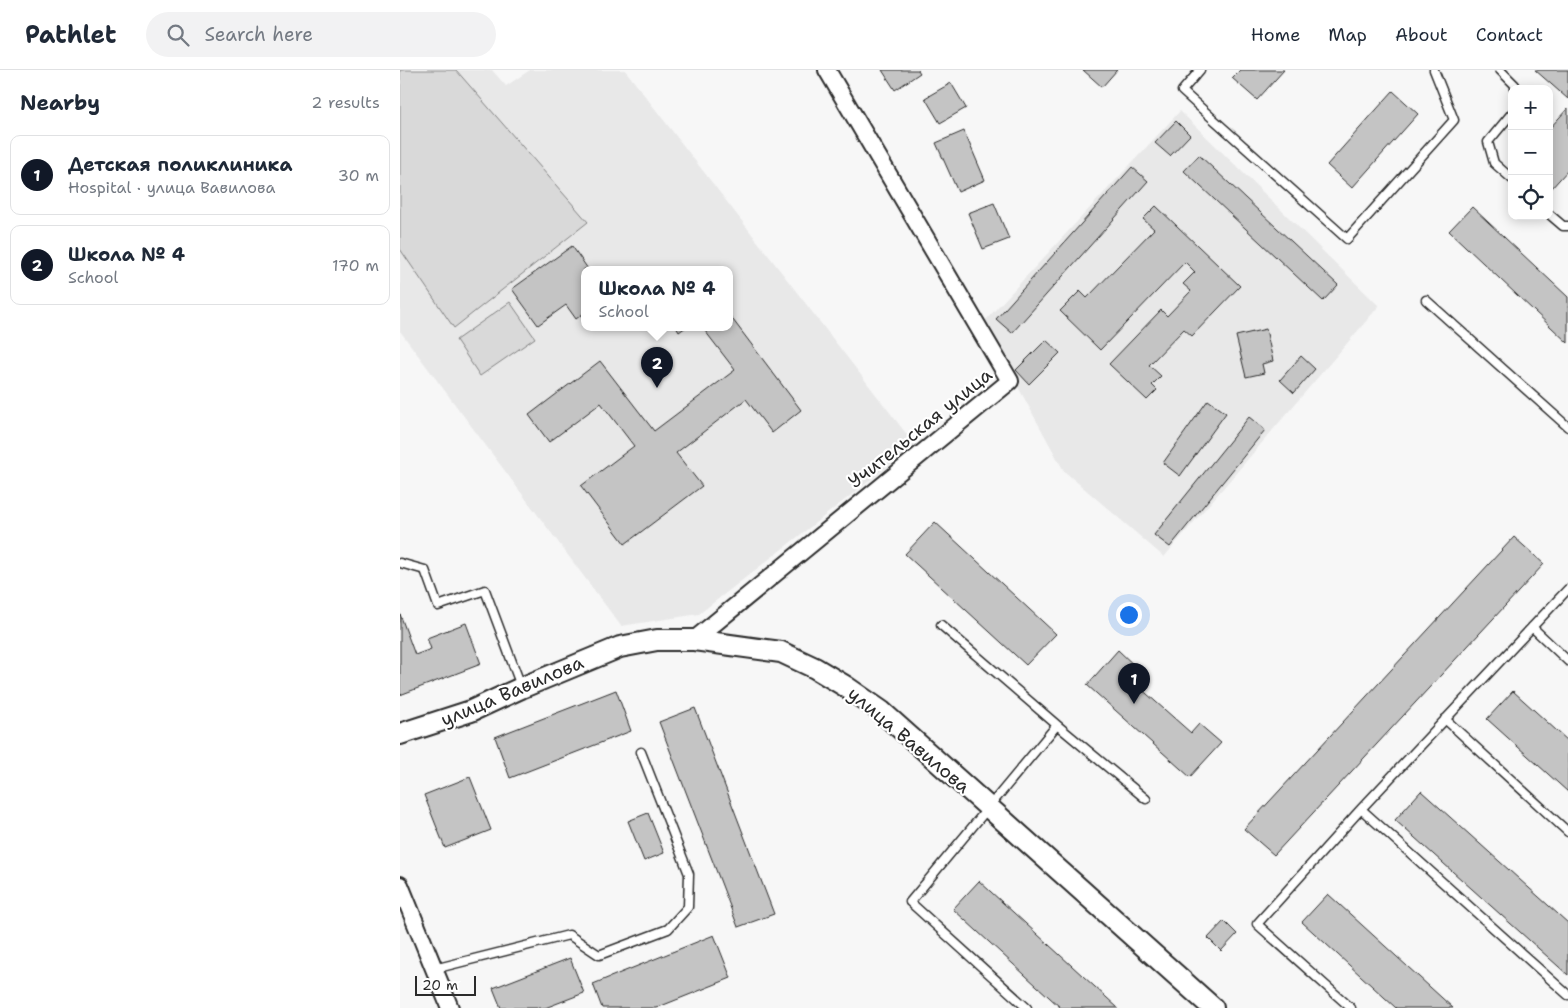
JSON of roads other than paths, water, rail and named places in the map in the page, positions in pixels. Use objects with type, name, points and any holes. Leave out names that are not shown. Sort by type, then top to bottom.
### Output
[{"type":"street","name":"Учительская улица","points":[[694,640],[1010,380],[827,70]]},
{"type":"street","name":"улица Вавилова","points":[[400,734],[471,711],[620,647],[657,640],[694,640],[781,652],[815,668],[881,711],[1213,1008]]},
{"type":"street","points":[[400,885],[450,1008]]},
{"type":"lane","points":[[1200,70],[1182,91],[1346,239],[1454,120],[1434,70]]},
{"type":"lane","points":[[1500,70],[1515,85]]},
{"type":"lane","points":[[1508,118],[1488,142],[1494,163],[1508,176]]},
{"type":"lane","points":[[1553,217],[1563,226],[1568,226]]},
{"type":"lane","points":[[1426,300],[1568,427]]},
{"type":"lane","points":[[400,563],[425,570],[438,606],[485,590],[522,688]]},
{"type":"lane","points":[[1351,1008],[1257,924],[1361,809],[1568,588]]},
{"type":"lane","points":[[941,626],[1146,799]]},
{"type":"lane","points":[[1532,627],[1568,660]]},
{"type":"lane","points":[[1445,720],[1568,832]]},
{"type":"lane","points":[[1027,1008],[910,902],[1057,725]]},
{"type":"lane","points":[[434,970],[568,935],[598,955],[668,929],[688,907],[689,874],[641,752]]},
{"type":"lane","points":[[1361,809],[1568,994]]},
{"type":"place","name":"Школа № 4","points":[[657,388]]},
{"type":"place","name":"Детская поликлиника","points":[[1134,704]]}]
